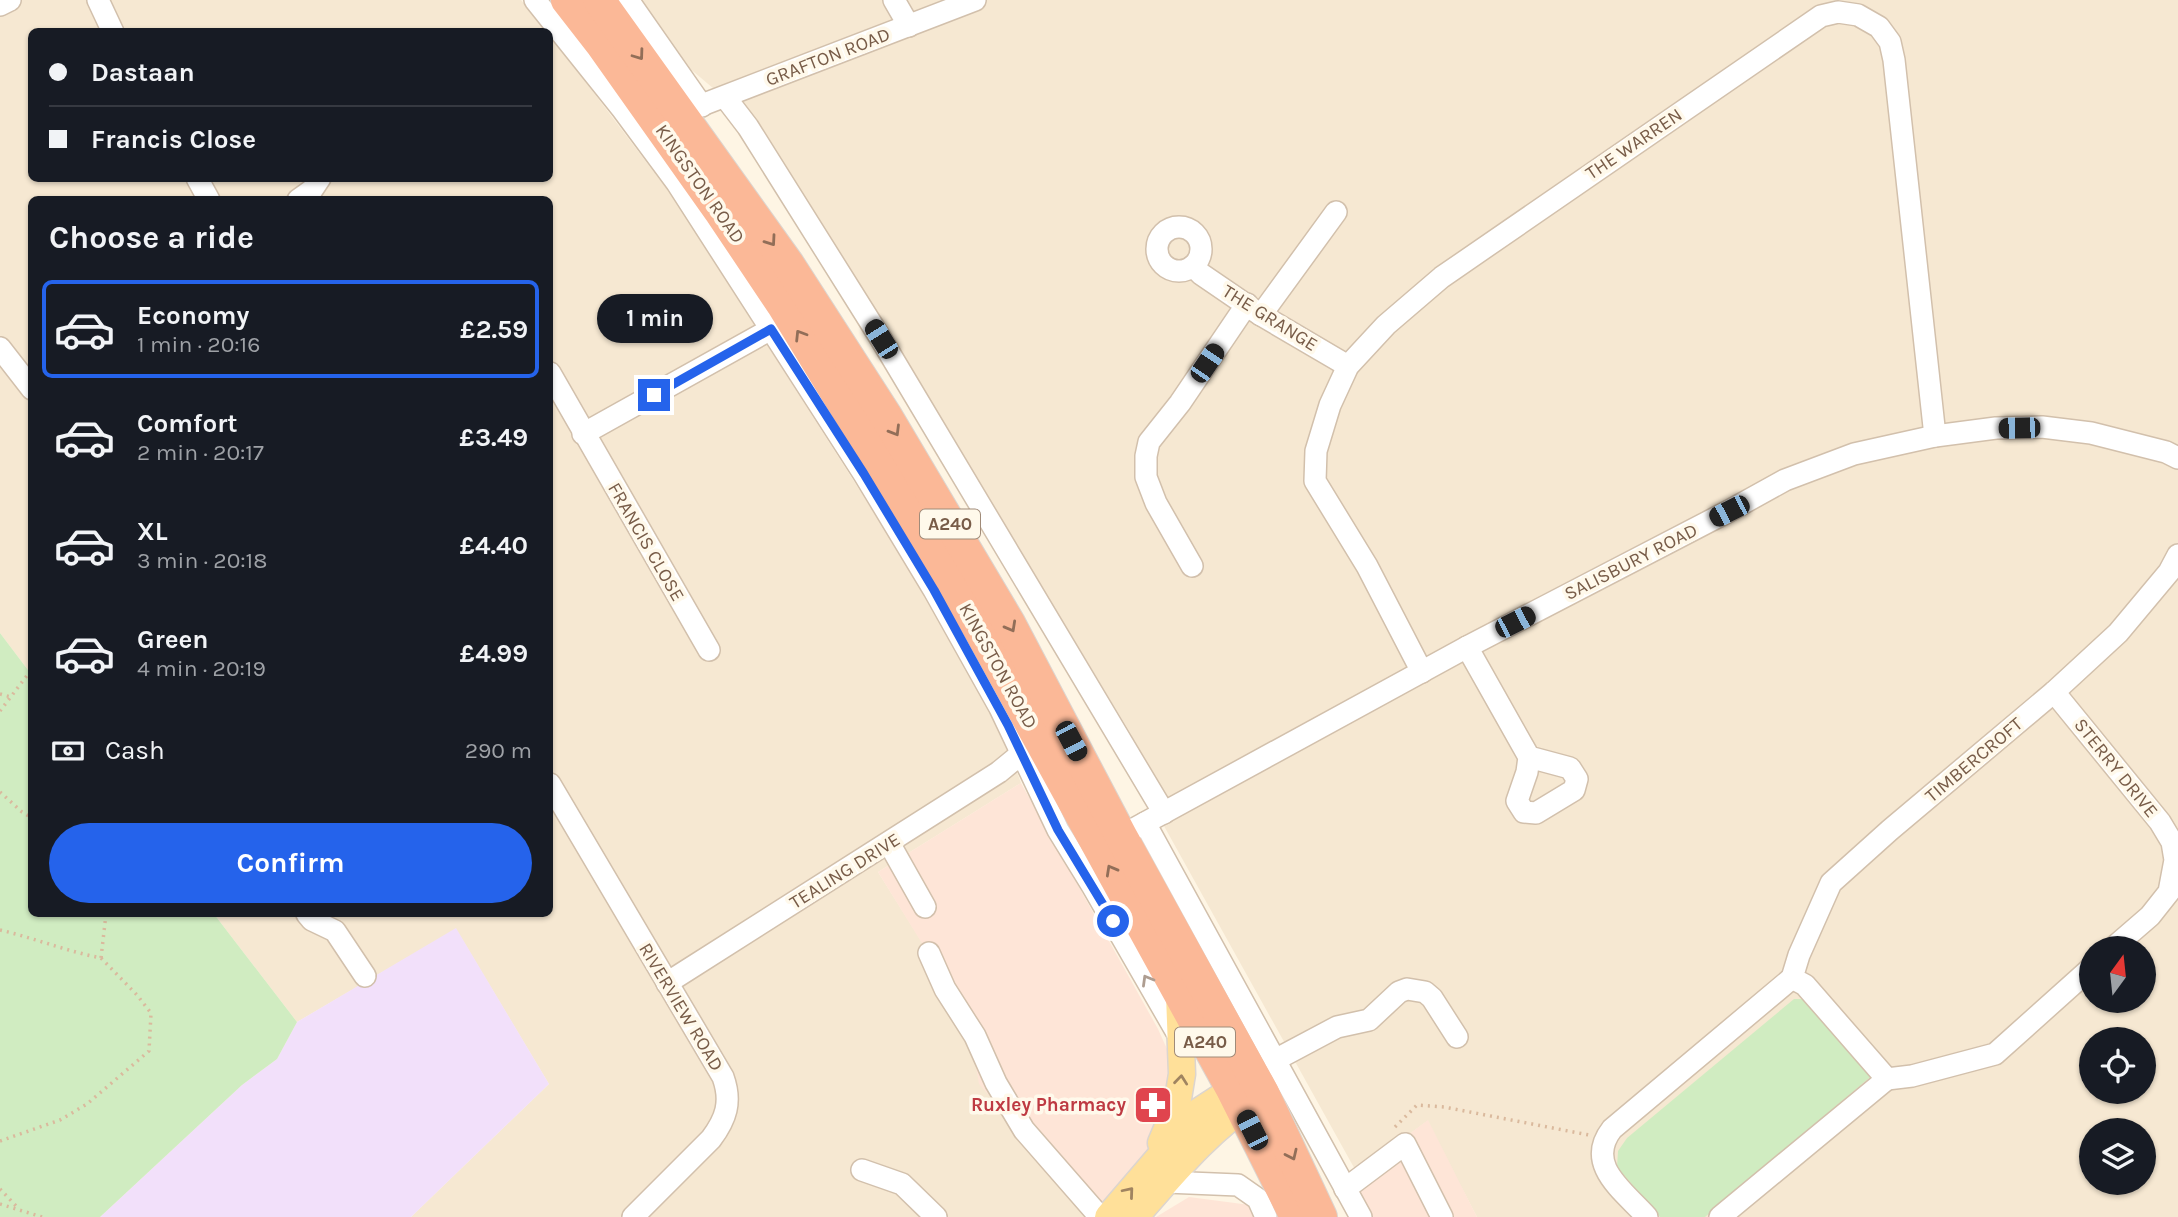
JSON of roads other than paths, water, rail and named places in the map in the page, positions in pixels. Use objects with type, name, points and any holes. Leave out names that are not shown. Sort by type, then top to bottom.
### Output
[{"type":"highway","name":"KINGSTON ROAD","points":[[567,0],[721,213],[782,304],[982,635],[1179,995],[1253,1085],[1296,1217]]},
{"type":"highway","name":"KINGSTON ROAD","points":[[599,0],[692,110],[886,416],[1009,623],[1143,824],[1253,1085],[1321,1217]]},
{"type":"main road","points":[[1108,1217],[1158,1174],[1177,1105],[1182,1074],[1179,995]]},
{"type":"main road","points":[[1135,1217],[1158,1174],[1198,1112],[1253,1085]]},
{"type":"street","points":[[0,5],[10,0]]},
{"type":"street","points":[[98,0],[111,28]]},
{"type":"street","name":"KINGSTON ROAD","points":[[535,0],[677,183],[864,474],[934,590],[1000,708],[1058,830],[1181,1040]]},
{"type":"street","points":[[628,0],[692,110]]},
{"type":"street","points":[[894,0],[909,26]]},
{"type":"street","name":"GRAFTON ROAD","points":[[692,110],[975,0]]},
{"type":"street","name":"THE WARREN","points":[[1422,672],[1367,566],[1315,481],[1315,451],[1329,405],[1348,366],[1386,326],[1442,277],[1821,16],[1838,12],[1858,15],[1879,27],[1890,42],[1936,436]]},
{"type":"street","points":[[725,97],[748,127],[881,339],[1143,824]]},
{"type":"street","points":[[304,196],[317,182]]},
{"type":"street","points":[[1192,566],[1156,503],[1146,477],[1149,442],[1336,212]]},
{"type":"street","name":"THE GRANGE","points":[[1193,266],[1254,310],[1348,366]]},
{"type":"street","points":[[583,434],[771,329]]},
{"type":"street","points":[[1,351],[28,384]]},
{"type":"street","name":"FRANCIS CLOSE","points":[[553,379],[709,649]]},
{"type":"street","name":"SALISBURY ROAD","points":[[1143,824],[1467,647],[1785,480],[1854,454],[1936,436],[1996,428],[2042,427],[2091,433],[2178,457]]},
{"type":"street","name":"TIMBERCROFT","points":[[1792,978],[1799,955],[1831,883],[2054,692],[2118,633],[2169,572],[2178,555]]},
{"type":"street","points":[[1467,647],[1529,757]]},
{"type":"street","name":"STERRY DRIVE","points":[[2054,692],[2160,822],[2172,842],[2177,860],[2169,892],[2150,916],[2127,936]]},
{"type":"street","name":"TEALING DRIVE","points":[[667,983],[999,772],[1021,754]]},
{"type":"street","name":"RIVERVIEW ROAD","points":[[553,789],[723,1077],[728,1090],[727,1115],[711,1139],[633,1217]]},
{"type":"street","points":[[889,843],[925,906]]},
{"type":"street","points":[[310,917],[335,931],[365,976]]},
{"type":"street","points":[[929,953],[945,989],[975,1036],[996,1083],[1024,1130],[1100,1217]]},
{"type":"street","points":[[1647,1217],[1606,1172],[1601,1161],[1605,1138],[1612,1129],[1792,978],[1805,985],[1887,1079]]},
{"type":"street","points":[[1720,1217],[1887,1079],[1912,1076],[1996,1054],[2079,979]]},
{"type":"street","points":[[1361,1217],[1345,1189],[1253,1085],[1336,1027],[1369,1020],[1399,992],[1407,989],[1425,992],[1432,998],[1457,1037]]},
{"type":"street","points":[[1345,1189],[1405,1144],[1442,1217]]},
{"type":"street","points":[[862,1170],[902,1184],[928,1214]]},
{"type":"street","points":[[1158,1174],[1238,1185],[1258,1199],[1266,1217]]},
{"type":"place","name":"Ruxley Pharmacy","points":[[1153,1105]]}]
